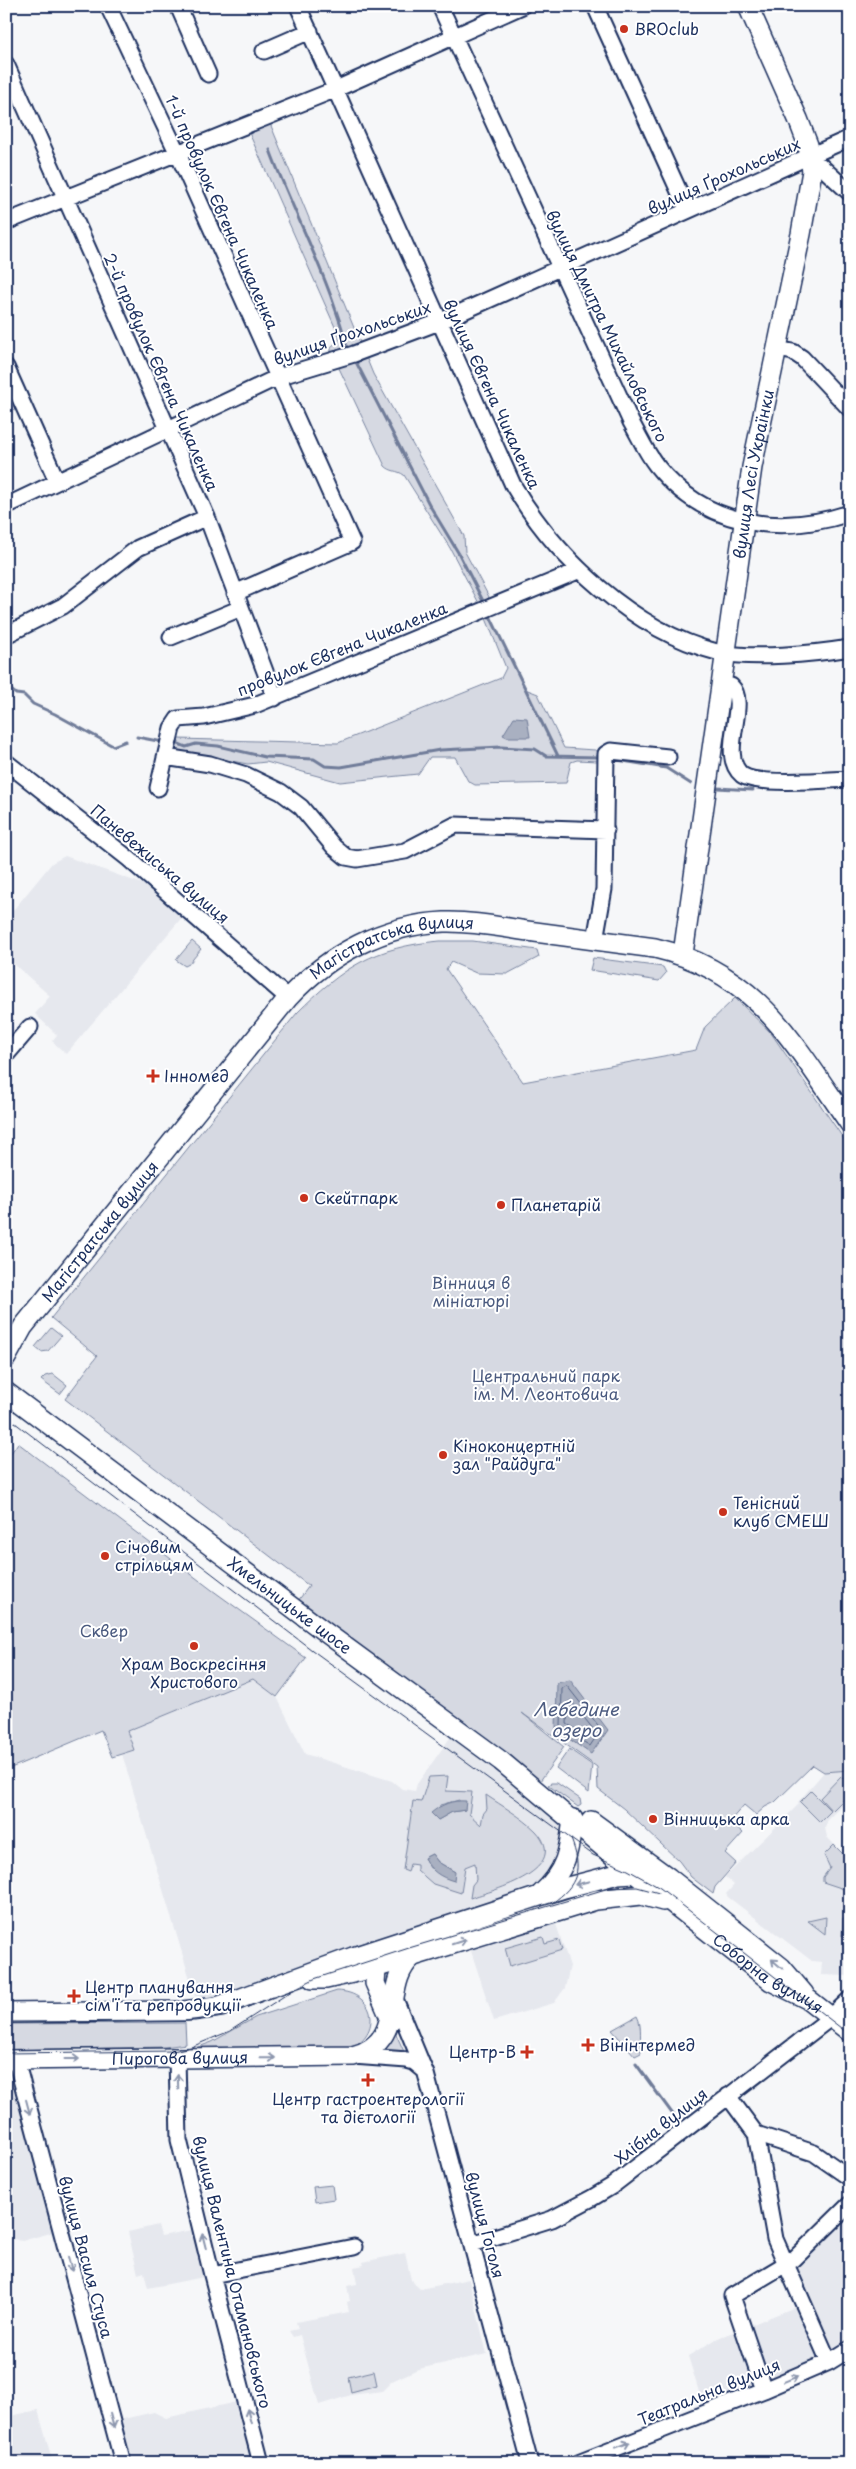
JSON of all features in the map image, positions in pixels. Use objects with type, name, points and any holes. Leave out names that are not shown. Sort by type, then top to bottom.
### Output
[{"type":"main road","name":"вулиця Лесі Українки","points":[[683,954],[752,467],[810,188],[811,157],[798,119],[748,6]]},
{"type":"main road","name":"Магістратська вулиця","points":[[23,1327],[288,998],[314,972],[341,953],[380,935],[414,926],[444,922],[474,923],[655,948],[683,954],[729,978],[755,998],[782,1026],[850,1124]]},
{"type":"main road","points":[[6,1339],[23,1327]]},
{"type":"main road","points":[[6,1358],[23,1327]]},
{"type":"main road","name":"Хмельницьке шосе","points":[[8,1390],[325,1632],[501,1761],[573,1820],[630,1871],[686,1915]]},
{"type":"main road","points":[[501,1761],[540,1784],[781,1966],[810,2000]]},
{"type":"main road","points":[[538,1896],[554,1882],[564,1865],[573,1820]]},
{"type":"main road","points":[[596,1900],[617,1887],[630,1871],[623,1845]]},
{"type":"main road","points":[[365,1970],[380,1949],[538,1896],[630,1871],[667,1881],[684,1892]]},
{"type":"main road","points":[[6,2013],[183,2011],[217,2006],[299,1978],[365,1970],[412,1957],[596,1900],[625,1896],[646,1896],[662,1901],[686,1915]]},
{"type":"main road","name":"Соборна вулиця","points":[[686,1915],[771,1981],[810,2000],[850,2032]]},
{"type":"main road","name":"Пирогова вулиця","points":[[11,2060],[353,2056],[375,2046],[391,2020],[401,1970],[412,1957]]},
{"type":"main road","points":[[365,1970],[387,1978],[395,1999]]},
{"type":"main road","points":[[365,1970],[391,2020]]},
{"type":"street","name":"1-й провулок Євгена Чикаленка","points":[[108,6],[178,154],[352,542],[235,593]]},
{"type":"street","points":[[178,6],[208,74]]},
{"type":"street","name":"вулиця Євгена Чикаленка","points":[[298,6],[334,90],[513,484],[539,524],[580,570],[634,613],[675,638],[726,653],[788,654],[850,648]]},
{"type":"street","name":"вулиця Дмитра Михайловського","points":[[440,6],[631,422],[656,464],[687,495],[727,516],[744,522],[788,525],[821,521],[850,513]]},
{"type":"street","points":[[6,222],[334,90],[522,6]]},
{"type":"street","points":[[594,6],[687,209]]},
{"type":"street","points":[[264,50],[310,31]]},
{"type":"street","name":"2-й провулок Євгена Чикаленка","points":[[6,64],[206,516],[275,698]]},
{"type":"street","name":"вулиця Ґрохольських","points":[[6,506],[278,377],[354,354],[439,322],[560,269],[687,209],[811,157],[850,138]]},
{"type":"street","points":[[811,157],[850,193]]},
{"type":"street","points":[[777,348],[794,352],[802,358],[850,409]]},
{"type":"street","points":[[6,366],[57,482]]},
{"type":"street","points":[[6,634],[64,606],[138,548],[206,516]]},
{"type":"street","name":"провулок Євгена Чикаленка","points":[[158,788],[172,728],[178,719],[212,715],[255,705],[275,698],[580,570]]},
{"type":"street","points":[[171,637],[241,608]]},
{"type":"street","points":[[722,684],[731,686],[736,695],[732,753],[736,767],[742,775],[762,781],[850,779]]},
{"type":"street","points":[[595,940],[604,889],[606,756],[611,751],[668,757]]},
{"type":"street","points":[[165,757],[210,764],[237,772],[281,792],[301,807],[334,847],[346,857],[356,859],[405,851],[455,825],[606,830]]},
{"type":"street","name":"Паневежиська вулиця","points":[[6,762],[129,859],[288,998]]},
{"type":"street","points":[[6,1055],[30,1027]]},
{"type":"street","name":"вулиця Гоголя","points":[[395,1999],[419,2066],[472,2244],[530,2463]]},
{"type":"street","name":"Хлібна вулиця","points":[[472,2244],[552,2219],[612,2186],[831,2017],[850,1999]]},
{"type":"street","name":"вулиця Гоголя","points":[[391,2020],[419,2066]]},
{"type":"street","name":"Пирогова вулиця","points":[[353,2056],[419,2066]]},
{"type":"street","name":"вулиця Валентина Отамановського","points":[[177,2058],[179,2140],[212,2275],[262,2463]]},
{"type":"street","name":"вулиця Василя Стуса","points":[[11,2060],[123,2463]]},
{"type":"street","points":[[728,2096],[756,2134],[775,2239],[830,2362]]},
{"type":"street","points":[[756,2134],[814,2153],[850,2178]]},
{"type":"street","points":[[764,2390],[732,2296],[786,2265],[850,2204]]},
{"type":"street","points":[[212,2275],[354,2247]]},
{"type":"street","name":"Театральна вулиця","points":[[579,2462],[764,2390],[830,2362],[850,2349]]},
{"type":"shaded area","points":[[65,856],[148,886],[184,915],[66,1054],[52,1041],[57,1035],[35,1014],[50,996],[6,957],[6,919],[52,863]]},
{"type":"shaded area","points":[[253,1679],[277,1697],[305,1754],[392,1781],[402,1789],[415,1791],[417,1784],[457,1728],[573,1819],[554,1882],[199,2009],[122,1754],[134,1750],[127,1731]]},
{"type":"shaded area","points":[[850,1770],[850,1798],[828,1819],[825,1828],[827,1837],[850,1861],[849,1976],[821,1975],[822,1962],[812,1961],[728,1897],[726,1894],[734,1885],[725,1877],[799,1804],[798,1802],[824,1772]]},
{"type":"shaded area","points":[[555,1921],[570,1966],[565,1988],[554,2003],[494,2021],[470,1948]]},
{"type":"shaded area","points":[[6,2060],[16,2060],[61,2230],[22,2241],[6,2237]]},
{"type":"shaded area","points":[[850,2209],[850,2343],[834,2352],[828,2352],[790,2264]]},
{"type":"shaded area","points":[[158,2225],[161,2236],[197,2229],[209,2276],[148,2288],[144,2272],[138,2274],[128,2232]]},
{"type":"shaded area","points":[[405,2253],[411,2280],[420,2289],[469,2279],[487,2354],[418,2369],[392,2381],[382,2391],[351,2395],[319,2405],[300,2335],[293,2337],[289,2331],[298,2329],[296,2322],[349,2312],[347,2302],[350,2301],[347,2286],[357,2284],[354,2267],[364,2265],[363,2262]]},
{"type":"shaded area","points":[[803,2304],[829,2362],[760,2383],[703,2405],[688,2356],[718,2338]]},
{"type":"shaded area","points":[[850,2349],[850,2358],[834,2368],[829,2362]]},
{"type":"shaded area","points":[[236,2402],[252,2463],[130,2463],[119,2420],[154,2412],[166,2418]]},
{"type":"shaded area","points":[[38,2410],[53,2463],[6,2463],[6,2417]]},
{"type":"green space","points":[[267,116],[373,374],[464,536],[465,552],[489,597],[484,602],[525,689],[538,694],[564,748],[595,750],[601,753],[597,761],[577,760],[571,762],[566,783],[475,785],[468,781],[455,757],[430,757],[418,774],[340,782],[266,762],[248,764],[181,752],[174,749],[174,742],[178,739],[338,743],[501,678],[506,668],[483,611],[450,548],[404,475],[385,466],[331,351],[331,347],[339,340],[339,336],[246,126]]},
{"type":"green space","points":[[192,941],[201,949],[189,964],[185,966],[176,960]]},
{"type":"green space","name":"Центральний парк ім. М. Леонтовича","points":[[440,941],[473,941],[537,950],[539,957],[507,974],[476,973],[451,962],[446,969],[523,1082],[696,1050],[705,1027],[735,998],[771,1033],[850,1148],[850,1770],[824,1772],[813,1765],[775,1802],[765,1807],[756,1815],[744,1805],[730,1821],[743,1833],[725,1853],[736,1863],[715,1887],[713,1894],[691,1877],[679,1861],[624,1809],[598,1789],[597,1767],[522,1713],[564,1747],[540,1781],[298,1601],[309,1586],[65,1399],[97,1356],[51,1318],[297,1013],[329,983],[361,962],[396,948]]},
{"type":"green space","points":[[593,958],[663,967],[666,973],[659,981],[590,970]]},
{"type":"green space","points":[[51,1328],[61,1336],[48,1351],[41,1352],[35,1347]]},
{"type":"green space","points":[[53,1374],[67,1385],[60,1394],[41,1380],[45,1376]]},
{"type":"green space","name":"Сквер","points":[[18,1443],[212,1590],[306,1658],[277,1697],[253,1679],[127,1731],[134,1750],[112,1757],[101,1730],[6,1770],[6,1460]]},
{"type":"green space","points":[[569,1749],[592,1765],[589,1793],[556,1768]]},
{"type":"green space","points":[[448,1776],[446,1791],[472,1792],[469,1814],[481,1825],[483,1814],[487,1809],[486,1795],[518,1816],[536,1831],[545,1845],[544,1857],[538,1867],[511,1884],[470,1898],[472,1885],[476,1880],[475,1863],[465,1867],[461,1893],[433,1884],[417,1870],[417,1865],[410,1864],[408,1872],[403,1870],[413,1801],[421,1802],[429,1777]],"holes":[[[459,1800],[465,1810],[452,1812],[438,1820],[440,1805]],[[432,1854],[438,1862],[455,1872],[430,1868],[424,1858]]]},
{"type":"green space","points":[[841,1776],[850,1784],[850,1793],[832,1811],[820,1798]]},
{"type":"green space","points":[[557,1783],[580,1799],[581,1805],[578,1807],[548,1785]]},
{"type":"green space","points":[[811,1791],[831,1811],[820,1822],[800,1802]]},
{"type":"green space","points":[[834,1845],[850,1861],[850,1891],[823,1882],[823,1877],[830,1868],[824,1855]]},
{"type":"green space","points":[[826,1917],[825,1934],[808,1921]]},
{"type":"green space","points":[[843,1918],[850,1918],[850,1929],[842,1936]]},
{"type":"green space","points":[[543,1937],[545,1944],[559,1940],[562,1950],[510,1966],[505,1948]]},
{"type":"green space","points":[[337,1991],[350,1993],[360,1998],[367,2006],[370,2014],[371,2024],[367,2034],[359,2043],[347,2050],[190,2050],[212,2042],[256,2017]]},
{"type":"green space","points":[[637,2016],[640,2029],[641,2053],[635,2056],[612,2030]]},
{"type":"green space","points":[[185,2023],[186,2044],[164,2047],[6,2050],[6,2024]]},
{"type":"green space","points":[[396,2034],[406,2056],[375,2056]]},
{"type":"green space","points":[[332,2185],[334,2199],[315,2202],[313,2187]]},
{"type":"green space","points":[[374,2371],[377,2385],[351,2392],[348,2377]]},
{"type":"water","points":[[514,717],[527,718],[530,737],[507,737],[503,735]]},
{"type":"water","name":"Лебедине озеро","points":[[570,1680],[608,1730],[591,1754],[556,1730],[557,1683]]},
{"type":"water","points":[[466,1801],[465,1810],[452,1812],[438,1820],[431,1813],[447,1803]]},
{"type":"water","points":[[432,1854],[438,1862],[455,1872],[454,1881],[444,1878],[430,1867],[424,1858]]},
{"type":"waterway","points":[[270,150],[328,288],[347,349]]},
{"type":"waterway","points":[[354,358],[430,506],[459,554],[484,603]]},
{"type":"waterway","points":[[489,614],[558,756]]},
{"type":"waterway","points":[[6,686],[16,694],[24,695],[33,704],[113,746],[126,741]]},
{"type":"waterway","points":[[137,737],[163,742]]},
{"type":"waterway","points":[[174,742],[186,747],[196,744],[218,746],[265,757],[314,759],[325,766],[341,767],[440,750],[501,747],[535,749],[546,756],[601,757]]},
{"type":"waterway","points":[[611,759],[666,768],[691,784]]},
{"type":"waterway","points":[[717,788],[753,790]]},
{"type":"waterway","points":[[636,2064],[677,2120]]},
{"type":"tram line","points":[[6,1416],[312,1650],[593,1855],[628,1870],[660,1888],[850,2035]]},
{"type":"tram line","points":[[552,1903],[568,1890],[576,1876],[577,1859],[571,1839]]},
{"type":"tram line","points":[[6,2053],[173,2051],[191,2047],[230,2031],[298,1987],[314,1979],[409,1948],[609,1888],[637,1887],[659,1893]]},
{"type":"tram line","points":[[6,2022],[195,2021],[224,2017],[272,1997]]},
{"type":"place","name":"BROclub","points":[[624,29]]},
{"type":"place","name":"Інномед","points":[[153,1076]]},
{"type":"place","name":"Скейтпарк","points":[[304,1198]]},
{"type":"place","name":"Планетарій","points":[[501,1205]]},
{"type":"place","name":"Кіноконцертній зал \"Райдуга\"","points":[[443,1455]]},
{"type":"place","name":"Тенісний клуб СМЕШ","points":[[723,1512]]},
{"type":"place","name":"Січовим стрільцям","points":[[105,1556]]},
{"type":"place","name":"Храм Воскресіння Христового","points":[[194,1646]]},
{"type":"place","name":"Вінницька арка","points":[[653,1819]]},
{"type":"place","name":"Центр планування сім'ї та репродукції","points":[[74,1996]]},
{"type":"place","name":"Вінінтермед","points":[[588,2045]]},
{"type":"place","name":"Центр-В","points":[[527,2052]]},
{"type":"place","name":"Центр гастроентерології та дієтології","points":[[368,2080]]},
{"type":"park label","name":"Вінниця в мініатюрі","points":[[471,1292]]}]
